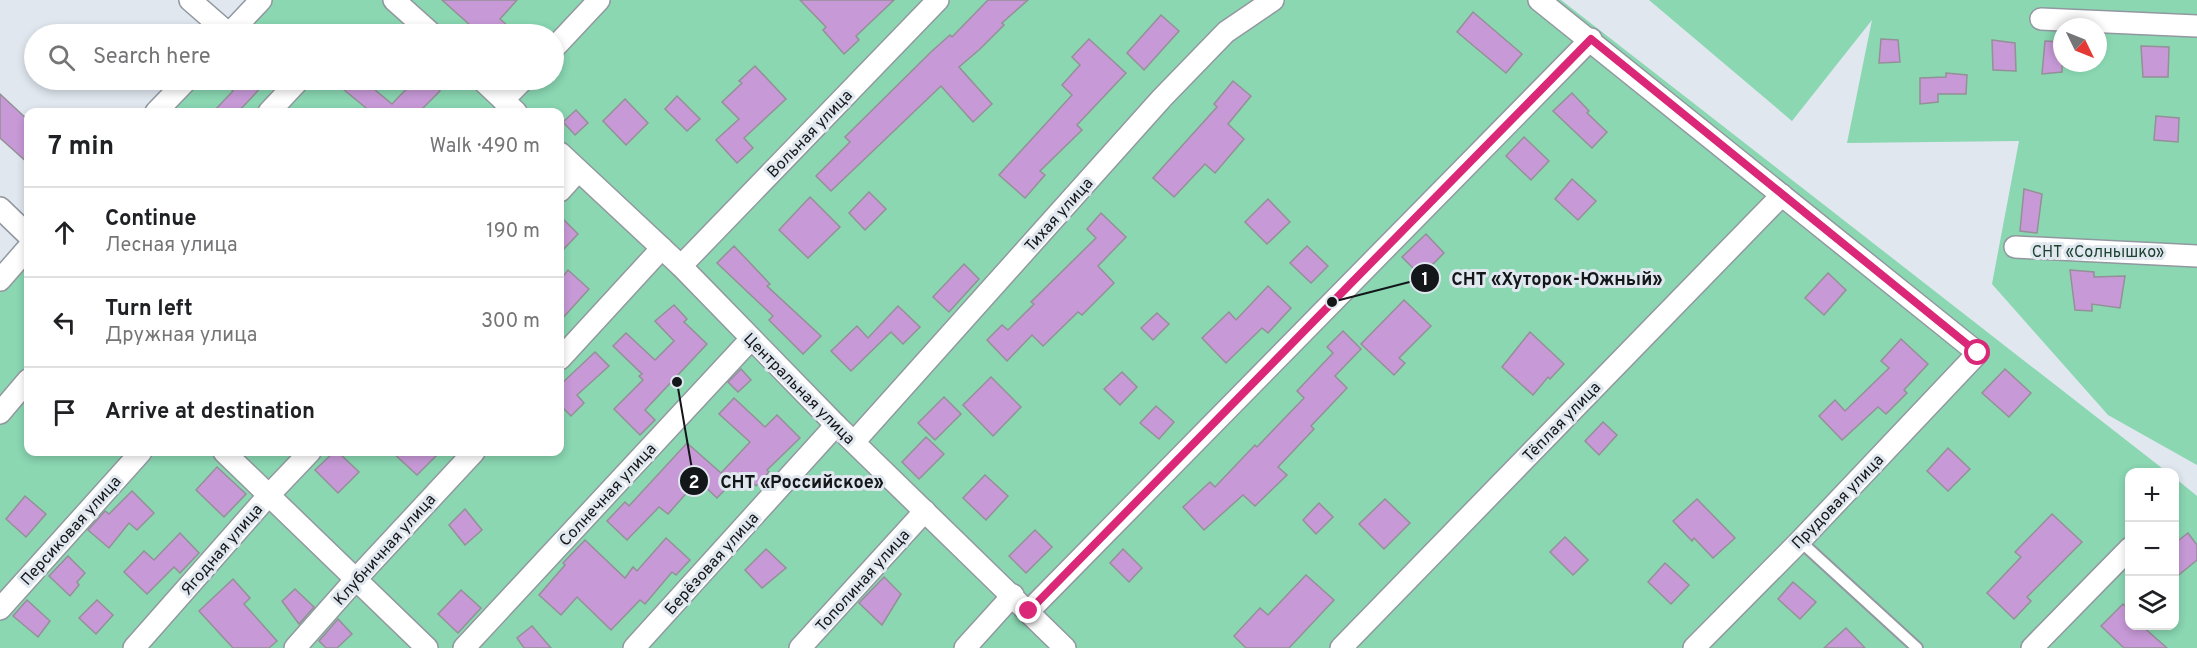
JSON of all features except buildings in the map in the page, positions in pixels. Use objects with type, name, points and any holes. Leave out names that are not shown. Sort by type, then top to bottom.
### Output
[{"type":"street","points":[[190,0],[218,24]]},
{"type":"street","points":[[238,24],[261,0]]},
{"type":"street","points":[[393,0],[421,24]]},
{"type":"street","points":[[564,37],[599,0]]},
{"type":"street","name":"Вольная улица","points":[[681,266],[938,0]]},
{"type":"street","name":"Тихая улица","points":[[854,442],[1162,98],[1226,32],[1274,0]]},
{"type":"street","points":[[1539,0],[1591,39],[1782,195]]},
{"type":"street","points":[[2041,19],[2197,26]]},
{"type":"street","points":[[1029,611],[1591,39]]},
{"type":"street","points":[[160,108],[177,90]]},
{"type":"street","points":[[273,108],[290,90]]},
{"type":"street","points":[[492,90],[509,106],[518,90]]},
{"type":"street","name":"Центральная улица","points":[[564,157],[681,266],[836,425],[1065,648]]},
{"type":"street","points":[[564,187],[578,171]]},
{"type":"street","name":"Прудовая улица","points":[[1694,648],[1800,541],[1978,353],[1782,195]]},
{"type":"street","name":"Тёплая улица","points":[[1341,648],[1782,195]]},
{"type":"street","points":[[0,208],[24,244]]},
{"type":"street","points":[[564,355],[662,248]]},
{"type":"street","points":[[2015,248],[2197,256]]},
{"type":"street","points":[[0,280],[24,252]]},
{"type":"street","name":"Солнечная улица","points":[[464,648],[751,339]]},
{"type":"street","points":[[0,412],[24,385]]},
{"type":"street","name":"Берёзовая улица","points":[[634,648],[836,425]]},
{"type":"street","name":"Персиковая улица","points":[[0,609],[137,456]]},
{"type":"street","points":[[228,456],[427,648]]},
{"type":"street","name":"Ягодная улица","points":[[134,648],[306,456]]},
{"type":"street","name":"Клубничная улица","points":[[295,648],[470,456]]},
{"type":"street","name":"Тополиная улица","points":[[800,648],[925,512]]},
{"type":"street","points":[[2032,648],[2125,553]]},
{"type":"street","points":[[965,648],[1013,595]]},
{"type":"lane","points":[[1800,541],[1917,648]]},
{"type":"green space","points":[[261,0],[1561,0],[2162,468],[2125,468],[2125,630],[2179,630],[2179,481],[2197,496],[2197,648],[0,648],[0,280],[24,253],[24,456],[564,456],[564,108],[160,108],[177,90],[564,90],[564,24],[238,24]]},
{"type":"green space","name":"СНТ «Солнышко»","points":[[1649,0],[2197,0],[2197,465],[2108,415],[1992,284],[2019,141],[1847,143],[1872,20],[1792,121]]},
{"type":"place","name":"СНТ «Хуторок-Южный»","points":[[1332,302]]},
{"type":"place","name":"СНТ «Российское»","points":[[677,382]]},
{"type":"route","points":[[1029,611],[1591,39],[1978,353]]}]
